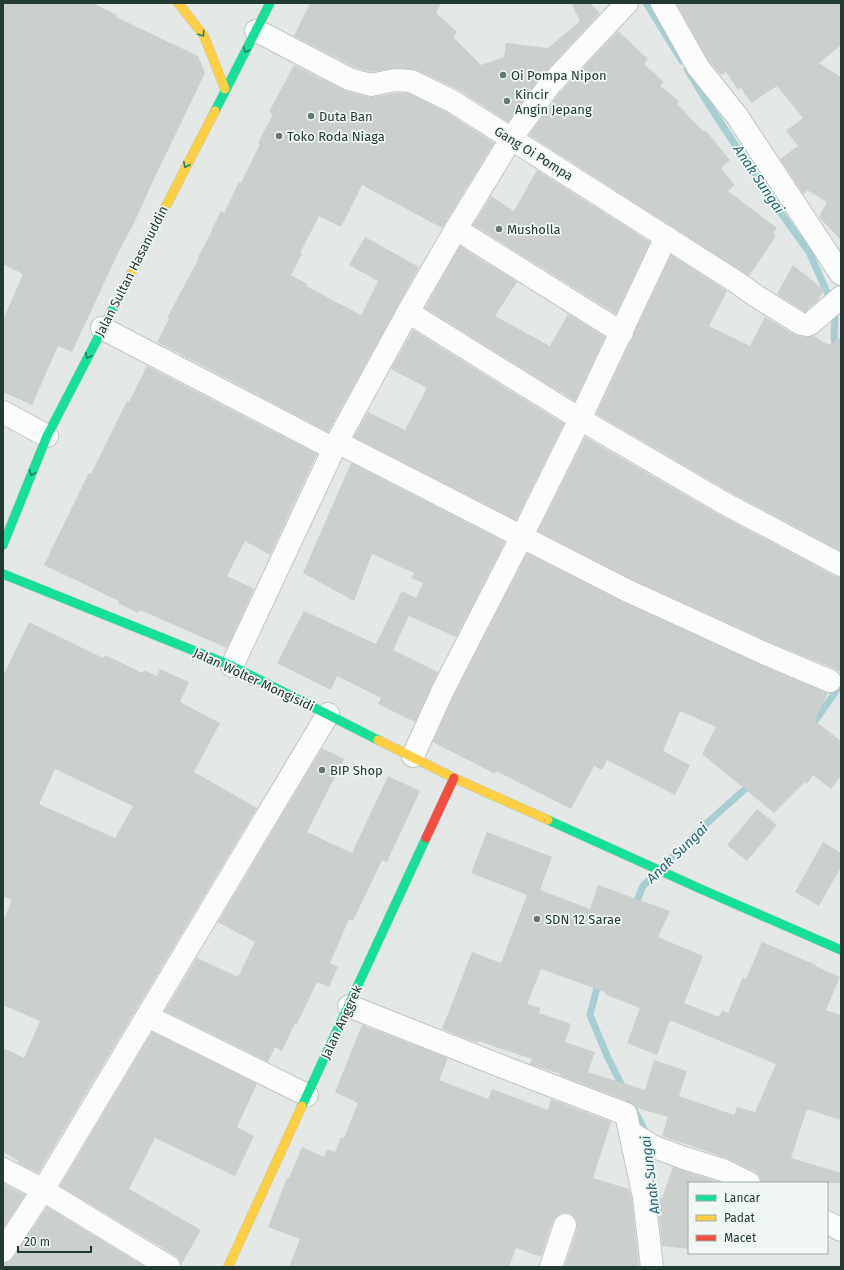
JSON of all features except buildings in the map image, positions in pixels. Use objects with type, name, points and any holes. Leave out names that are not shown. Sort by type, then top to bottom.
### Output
[{"type":"main road","points":[[178,3],[204,36],[225,89]]},
{"type":"main road","name":"Jalan Sultan Hasanuddin","points":[[3,545],[47,436],[270,3]]},
{"type":"main road","name":"Jalan Wolter Mongisidi","points":[[3,574],[232,666],[454,778],[703,890],[841,950]]},
{"type":"main road","name":"Jalan Anggrek","points":[[228,1267],[454,778]]},
{"type":"street","points":[[232,666],[336,446],[408,312],[456,229],[511,139],[548,87],[626,3]]},
{"type":"street","points":[[662,3],[698,66],[737,116],[841,274]]},
{"type":"street","name":"Gang Oi Pompa","points":[[256,31],[348,79],[370,85],[395,80],[410,80],[452,101],[666,237],[796,322],[807,326],[836,302]]},
{"type":"street","points":[[456,229],[622,332]]},
{"type":"street","points":[[413,756],[443,690],[580,419],[666,237]]},
{"type":"street","points":[[408,312],[580,419],[722,502],[841,566]]},
{"type":"street","points":[[102,328],[336,446],[522,536],[626,590],[766,654],[830,681]]},
{"type":"street","points":[[3,412],[47,436]]},
{"type":"street","points":[[3,1252],[43,1190],[328,714]]},
{"type":"street","points":[[349,1006],[626,1114],[644,1197],[652,1267]]},
{"type":"street","points":[[147,1016],[307,1096]]},
{"type":"street","points":[[630,1132],[652,1146],[722,1170],[747,1182]]},
{"type":"street","points":[[3,1169],[43,1190],[170,1267]]},
{"type":"street","points":[[828,1223],[841,1230]]},
{"type":"street","points":[[551,1267],[565,1225]]},
{"type":"waterway","name":"Anak Sungai","points":[[646,3],[682,61]]},
{"type":"waterway","name":"Anak Sungai","points":[[687,69],[775,205],[809,252],[835,310],[834,338],[841,366]]},
{"type":"waterway","name":"Anak Sungai","points":[[810,728],[841,684]]},
{"type":"waterway","name":"Anak Sungai","points":[[634,908],[643,886],[708,822],[752,783]]},
{"type":"waterway","name":"Anak Sungai","points":[[599,980],[590,1015],[608,1058],[647,1135]]},
{"type":"waterway","name":"Anak Sungai","points":[[648,1148],[651,1183]]},
{"type":"traffic: fast","points":[[215,111],[270,3]]},
{"type":"traffic: fast","points":[[3,545],[47,436],[116,303]]},
{"type":"traffic: fast","points":[[3,574],[232,666],[378,740]]},
{"type":"traffic: fast","points":[[548,820],[841,950]]},
{"type":"traffic: fast","points":[[302,1106],[426,838]]},
{"type":"traffic: slow","points":[[178,3],[204,36],[225,89]]},
{"type":"traffic: slow","points":[[116,303],[215,111]]},
{"type":"traffic: slow","points":[[378,740],[454,778],[548,820]]},
{"type":"traffic: slow","points":[[228,1267],[302,1106]]},
{"type":"traffic: jam","points":[[426,838],[454,778]]},
{"type":"place","name":"Oi Pompa Nipon","points":[[503,75]]},
{"type":"place","name":"Kincir Angin Jepang","points":[[507,101]]},
{"type":"place","name":"Duta Ban","points":[[311,116]]},
{"type":"place","name":"Toko Roda Niaga","points":[[279,136]]},
{"type":"place","name":"Musholla","points":[[499,229]]},
{"type":"place","name":"BIP Shop","points":[[322,770]]},
{"type":"place","name":"SDN 12 Sarae","points":[[537,919]]}]
